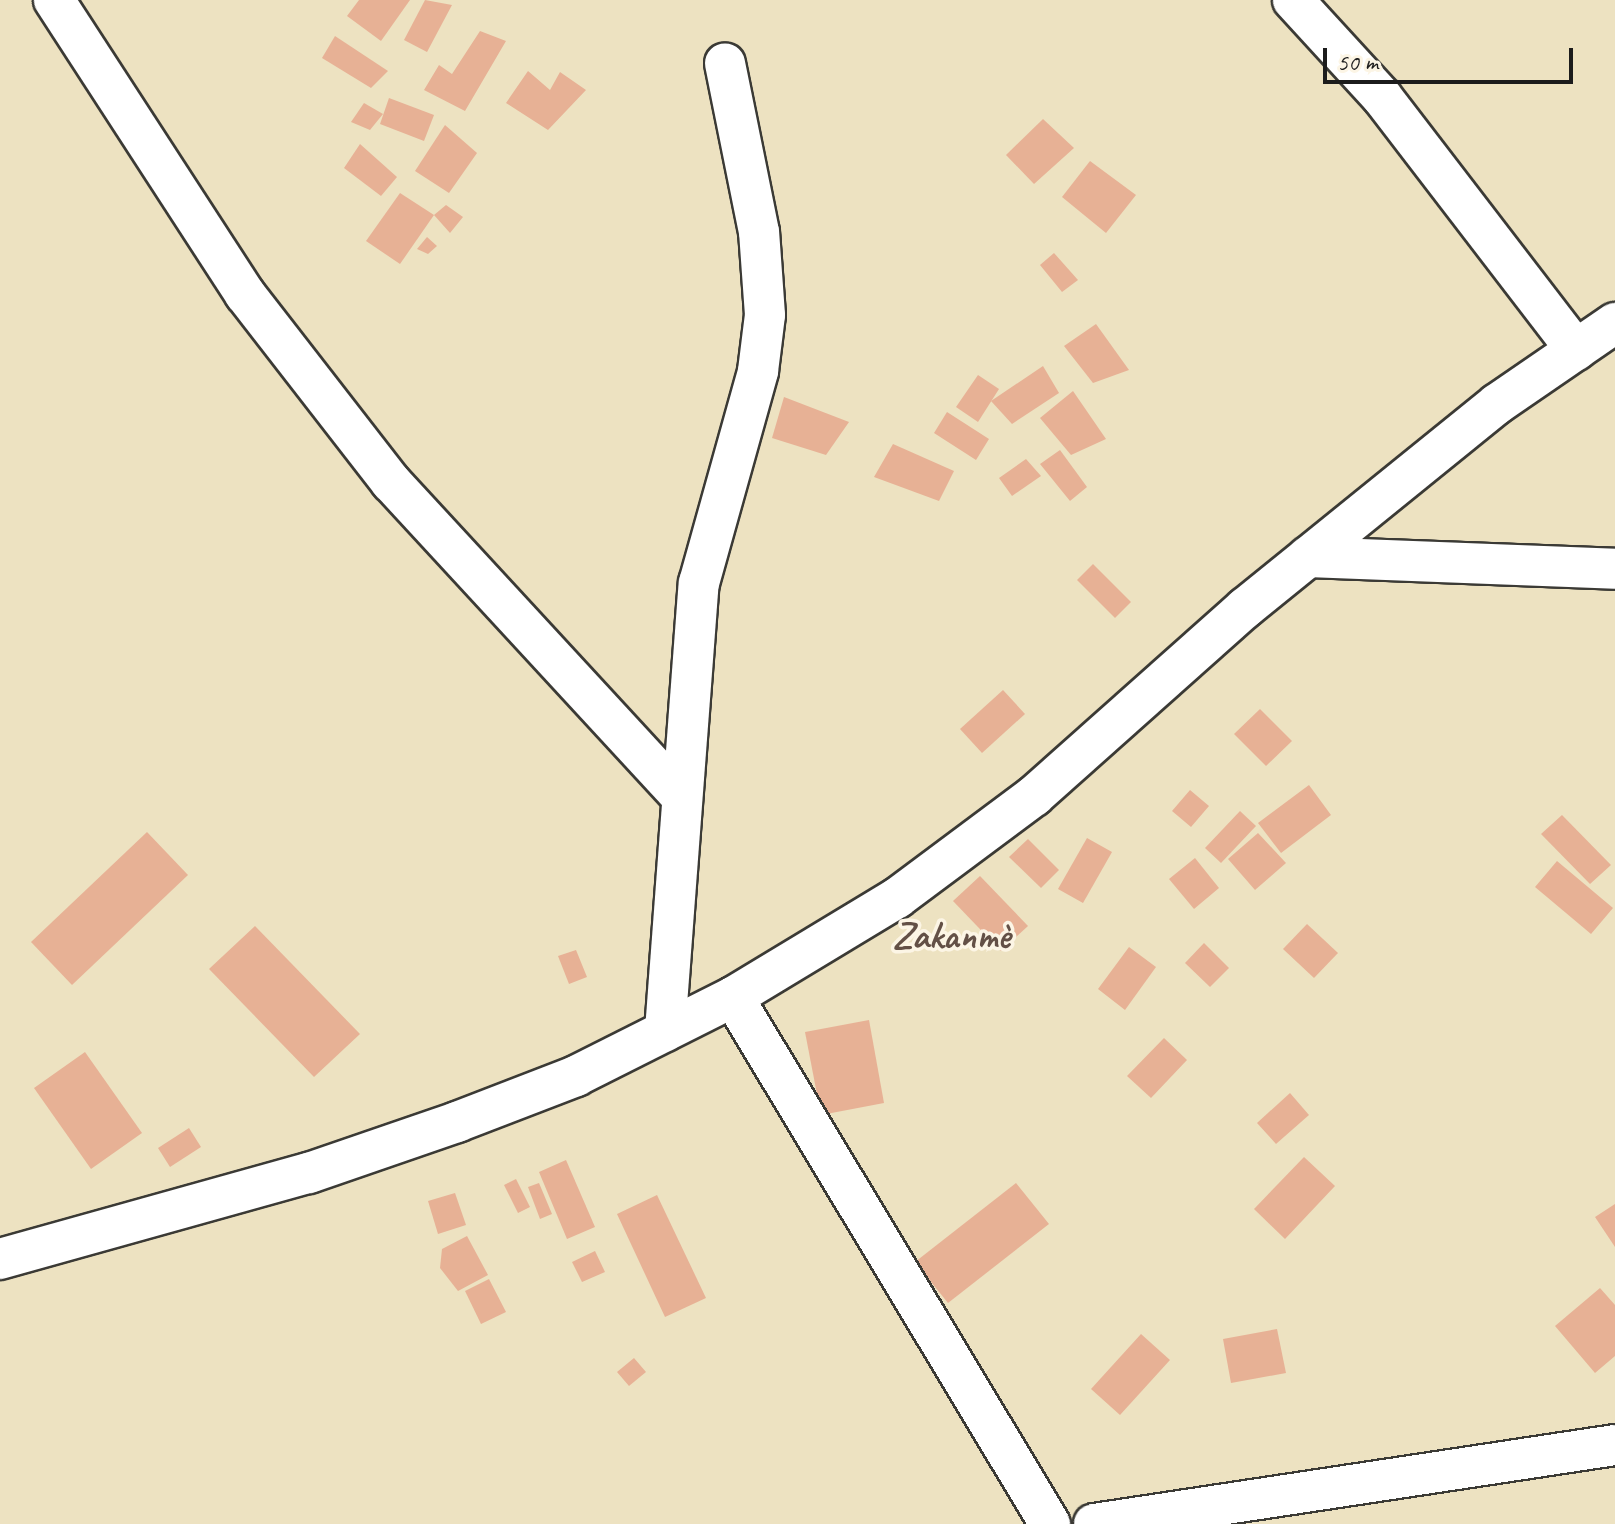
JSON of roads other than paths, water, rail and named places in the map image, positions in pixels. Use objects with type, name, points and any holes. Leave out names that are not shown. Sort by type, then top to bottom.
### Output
[{"type":"street","points":[[54,0],[245,294],[391,482],[680,795]]},
{"type":"street","points":[[1293,0],[1382,97],[1576,350]]},
{"type":"street","points":[[665,1031],[680,795],[699,583],[758,371],[765,315],[759,232],[725,63]]},
{"type":"street","points":[[0,1259],[309,1173],[576,1076],[733,997],[897,898],[1034,796],[1308,557],[1615,323]]},
{"type":"street","points":[[1308,557],[1615,569]]},
{"type":"street","points":[[733,997],[1050,1524]]},
{"type":"street","points":[[1094,1524],[1223,1515],[1615,1445]]},
{"type":"district","name":"Zakanmè","points":[[951,936]]}]
